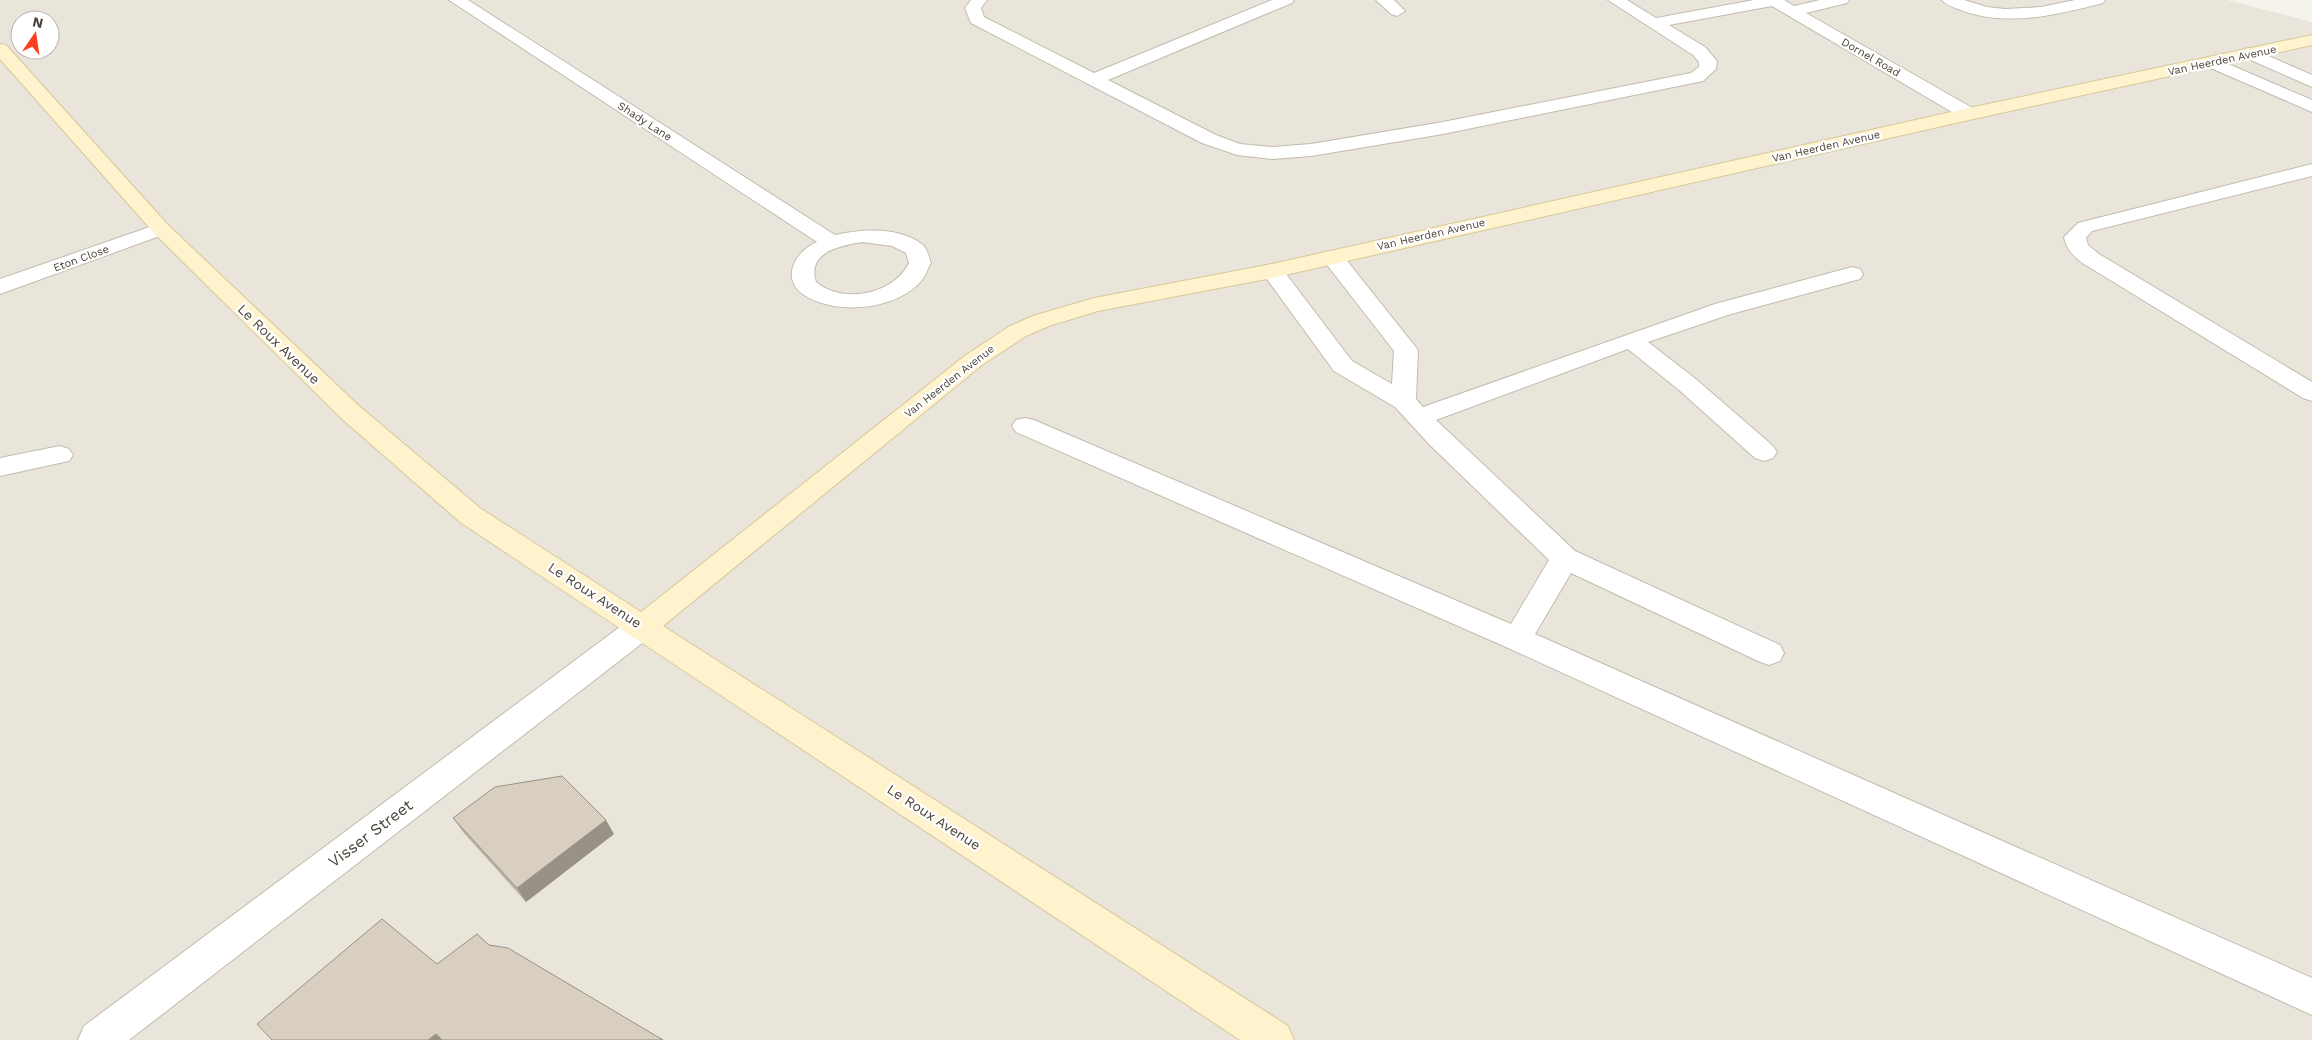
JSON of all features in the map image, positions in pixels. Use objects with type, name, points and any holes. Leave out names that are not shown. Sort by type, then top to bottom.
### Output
[{"type":"street","name":"Shady Lane","points":[[457,0],[832,243]]},
{"type":"street","points":[[979,0],[973,8],[977,20],[1209,139],[1224,145],[1255,151],[1290,152],[1443,128],[1697,77],[1702,74],[1708,61],[1704,56],[1616,0]]},
{"type":"street","points":[[1095,79],[1286,0]]},
{"type":"street","points":[[1384,0],[1397,11]]},
{"type":"street","points":[[1792,10],[1841,0]]},
{"type":"street","points":[[1950,0],[1981,12],[2016,15],[2098,0]]},
{"type":"street","points":[[1654,23],[1774,1]]},
{"type":"street","name":"Dornel Road","points":[[1774,1],[1969,114]]},
{"type":"street","name":"Van Heerden Avenue","points":[[642,626],[974,360],[1018,332],[1041,321],[1094,305],[1272,271],[1969,114],[2312,40]]},
{"type":"street","name":"Le Roux Avenue","points":[[0,48],[161,229],[350,412],[470,515],[1274,1040]]},
{"type":"street","points":[[2250,53],[2312,82]]},
{"type":"street","points":[[2212,62],[2312,107]]},
{"type":"street","points":[[2312,170],[2085,227],[2075,237],[2075,243],[2079,248],[2106,268],[2312,393]]},
{"type":"street","name":"Eton Close","points":[[0,287],[161,229]]},
{"type":"street","points":[[862,236],[881,236],[898,240],[911,247],[919,256],[920,267],[914,278],[902,288],[886,295],[848,300],[829,298],[805,284],[801,275],[803,264],[811,254],[832,243],[862,236]]},
{"type":"street","points":[[1332,257],[1406,350],[1412,409]]},
{"type":"street","points":[[1272,271],[1343,366],[1412,409],[1439,439],[1565,558],[1769,653]]},
{"type":"street","points":[[1412,409],[1723,309],[1852,274]]},
{"type":"street","points":[[1631,340],[1688,385],[1764,452]]},
{"type":"street","points":[[1025,426],[1517,639],[2312,997]]},
{"type":"street","points":[[0,467],[60,455]]},
{"type":"street","points":[[1517,639],[1565,558]]},
{"type":"street","name":"Visser Street","points":[[98,1040],[642,626]]},
{"type":"shaded area","points":[[0,0],[2227,0],[2312,22],[2312,1040],[0,1040]]},
{"type":"building","points":[[562,776],[606,820],[517,888],[453,818],[495,787]]},
{"type":"building","points":[[382,919],[437,964],[477,934],[489,945],[508,948],[663,1040],[442,1040],[436,1034],[428,1040],[272,1040],[257,1024]]}]
